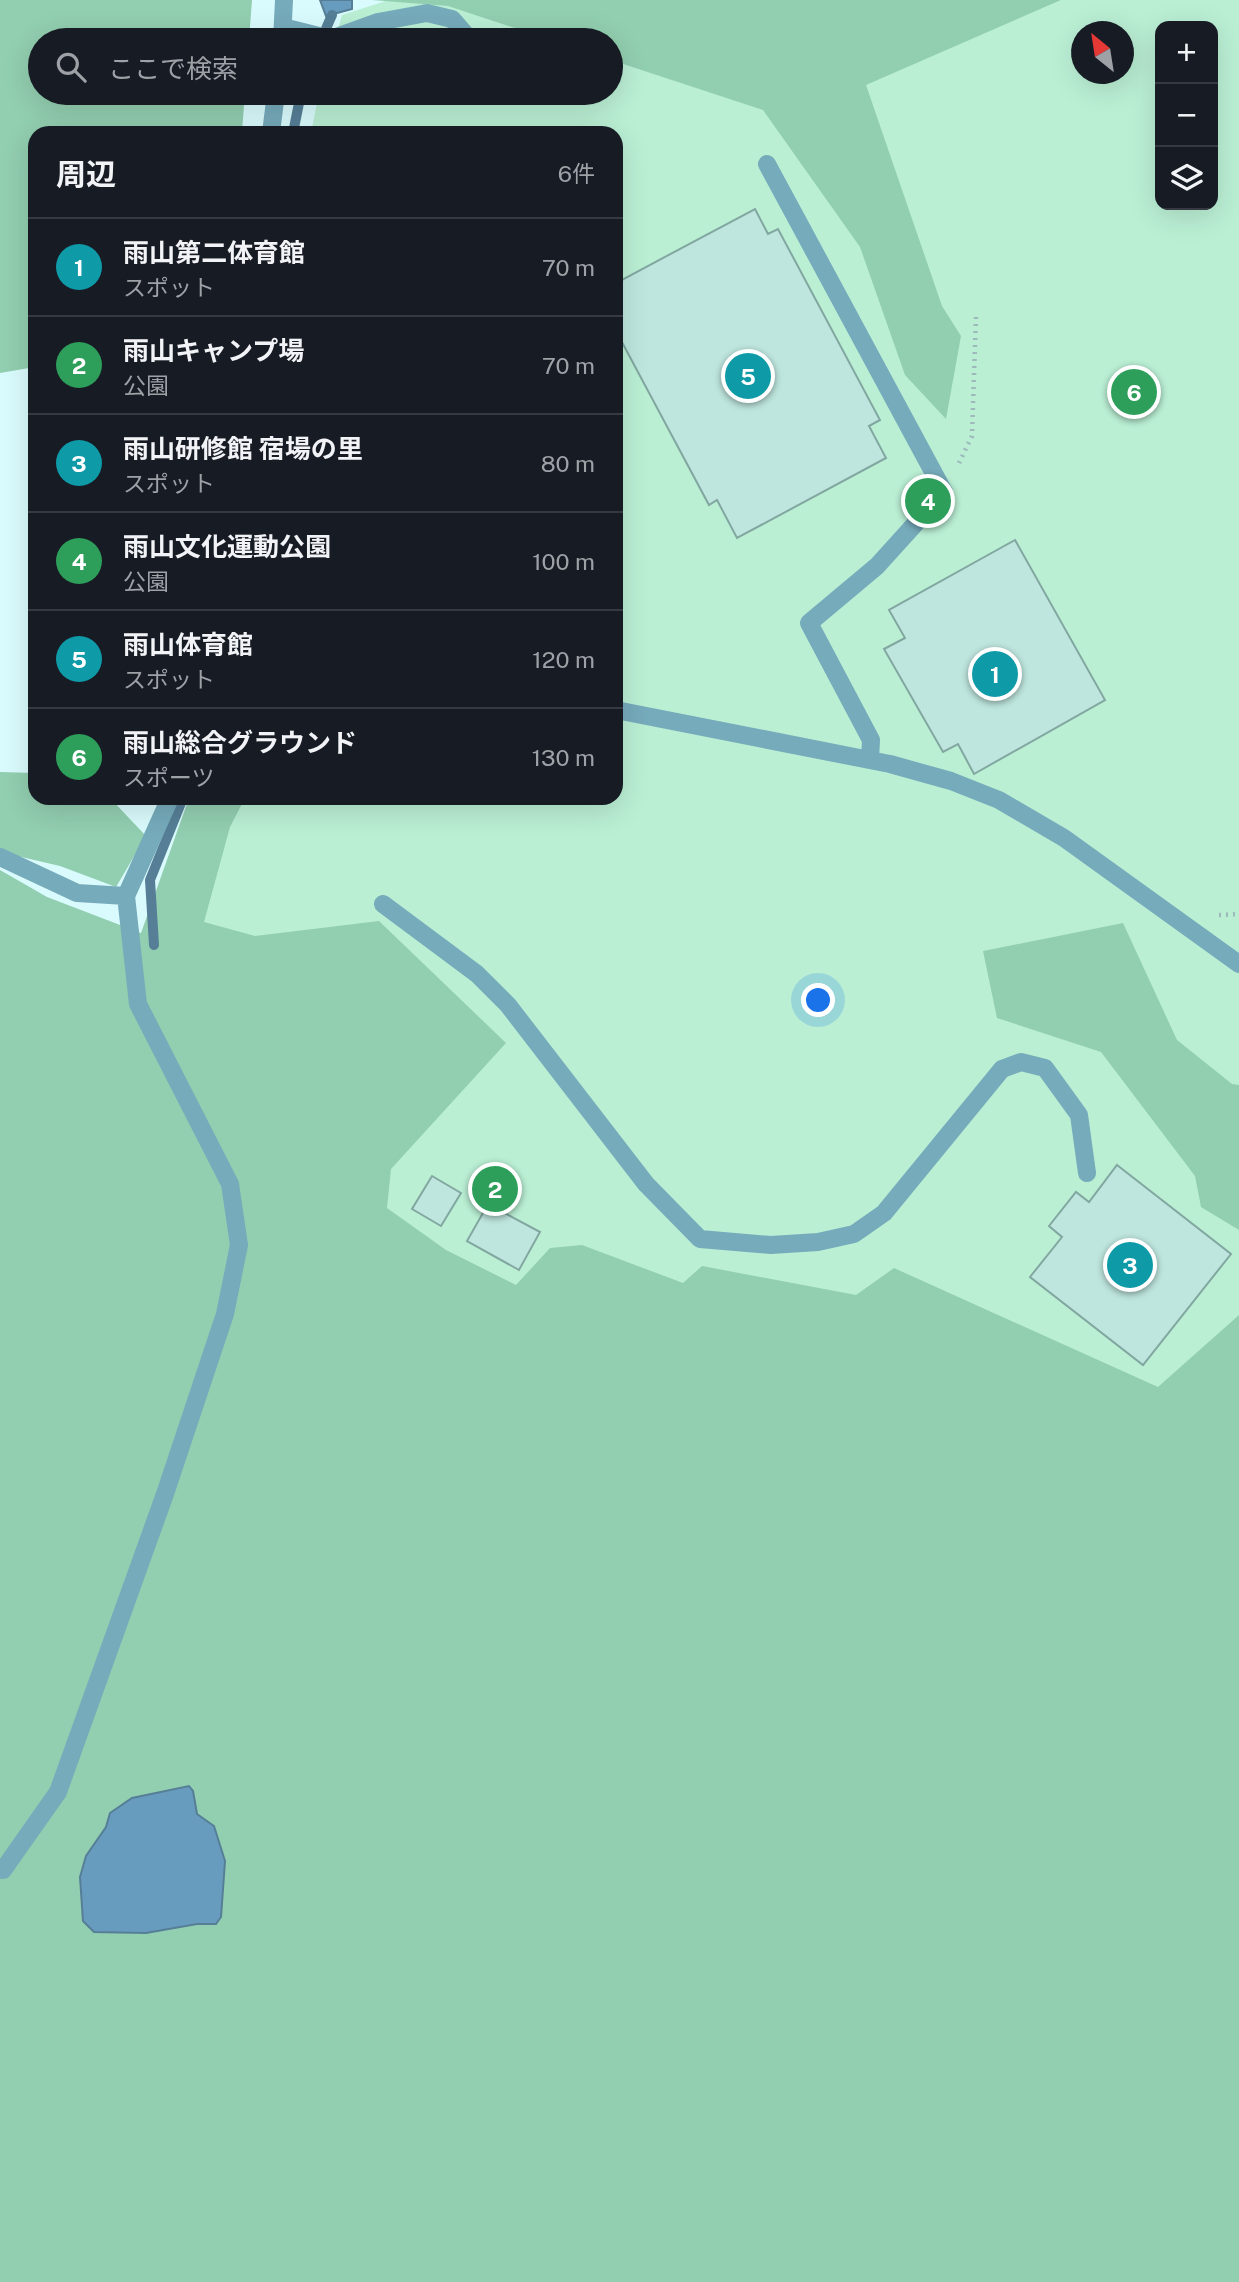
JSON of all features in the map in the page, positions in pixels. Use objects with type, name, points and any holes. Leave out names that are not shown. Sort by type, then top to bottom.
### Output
[{"type":"street","points":[[283,28],[284,0]]},
{"type":"street","points":[[361,28],[426,13],[452,19],[460,28]]},
{"type":"street","points":[[272,126],[274,105]]},
{"type":"street","points":[[767,164],[944,492],[877,566],[808,623],[871,740],[870,760]]},
{"type":"street","points":[[623,711],[870,760],[951,782],[999,800],[1064,838],[1239,964]]},
{"type":"street","points":[[3,1870],[58,1792],[225,1314],[239,1245],[230,1184],[138,1004],[126,896],[167,805]]},
{"type":"street","points":[[0,857],[77,892],[126,896]]},
{"type":"street","points":[[383,904],[477,974],[508,1005],[646,1184],[700,1239],[771,1245],[818,1242],[854,1234],[884,1213],[1002,1069],[1021,1062],[1045,1068],[1079,1115],[1087,1173]]},
{"type":"path","points":[[944,492],[972,436],[976,316]]},
{"type":"green space","points":[[0,0],[252,0],[250,28],[28,28],[28,105],[244,105],[242,126],[28,126],[28,368],[0,373]]},
{"type":"green space","points":[[372,0],[1061,0],[866,85],[942,306],[961,336],[946,419],[905,375],[860,247],[763,110],[623,64],[623,28],[515,28],[448,6]]},
{"type":"green space","points":[[389,0],[1239,0],[1239,1341],[1156,1404],[508,1307],[377,1219],[172,930],[217,805],[623,805],[623,126],[312,126],[317,105],[623,105],[623,28],[338,28],[342,15]]},
{"type":"green space","points":[[0,772],[28,773],[28,805],[117,805],[146,836],[116,887],[60,866],[0,852]]},
{"type":"green space","points":[[187,805],[241,805],[230,827],[204,922],[255,936],[379,921],[506,1043],[391,1169],[387,1208],[446,1250],[516,1285],[550,1248],[582,1245],[683,1283],[702,1266],[856,1295],[894,1268],[1158,1387],[1239,1315],[1239,2282],[0,2282],[0,870],[47,897],[141,933]]},
{"type":"green space","points":[[1123,923],[1177,1040],[1232,1084],[1239,1085],[1239,1230],[1201,1207],[1195,1176],[1101,1052],[997,1018],[983,951]]},
{"type":"water","points":[[320,0],[352,0],[352,9],[326,16]]},
{"type":"water","points":[[189,1786],[193,1791],[197,1814],[214,1826],[225,1861],[221,1917],[216,1924],[197,1924],[146,1933],[94,1932],[83,1921],[80,1877],[86,1856],[106,1827],[110,1813],[132,1798]]},
{"type":"building","points":[[755,209],[768,234],[778,229],[880,420],[869,426],[886,458],[737,538],[717,500],[709,505],[623,344],[623,279]]},
{"type":"building","points":[[1015,540],[1105,700],[974,774],[958,744],[943,752],[884,649],[905,638],[889,610]]},
{"type":"building","points":[[1117,1165],[1231,1254],[1143,1365],[1030,1277],[1062,1237],[1049,1226],[1076,1192],[1089,1202]]},
{"type":"building","points":[[432,1176],[461,1193],[441,1226],[412,1209]]},
{"type":"building","points":[[488,1204],[540,1232],[519,1270],[467,1241]]},
{"type":"waterway","points":[[326,28],[332,15]]},
{"type":"waterway","points":[[294,126],[299,105]]},
{"type":"waterway","points":[[154,945],[150,880],[180,805]]},
{"type":"place","name":"雨山体育館","points":[[748,376]]},
{"type":"place","name":"雨山総合グラウンド","points":[[1134,392]]},
{"type":"place","name":"雨山文化運動公園","points":[[928,501]]},
{"type":"place","name":"雨山第二体育館","points":[[995,674]]},
{"type":"place","name":"雨山キャンプ場","points":[[495,1189]]},
{"type":"place","name":"雨山研修館 宿場の里","points":[[1130,1265]]}]
